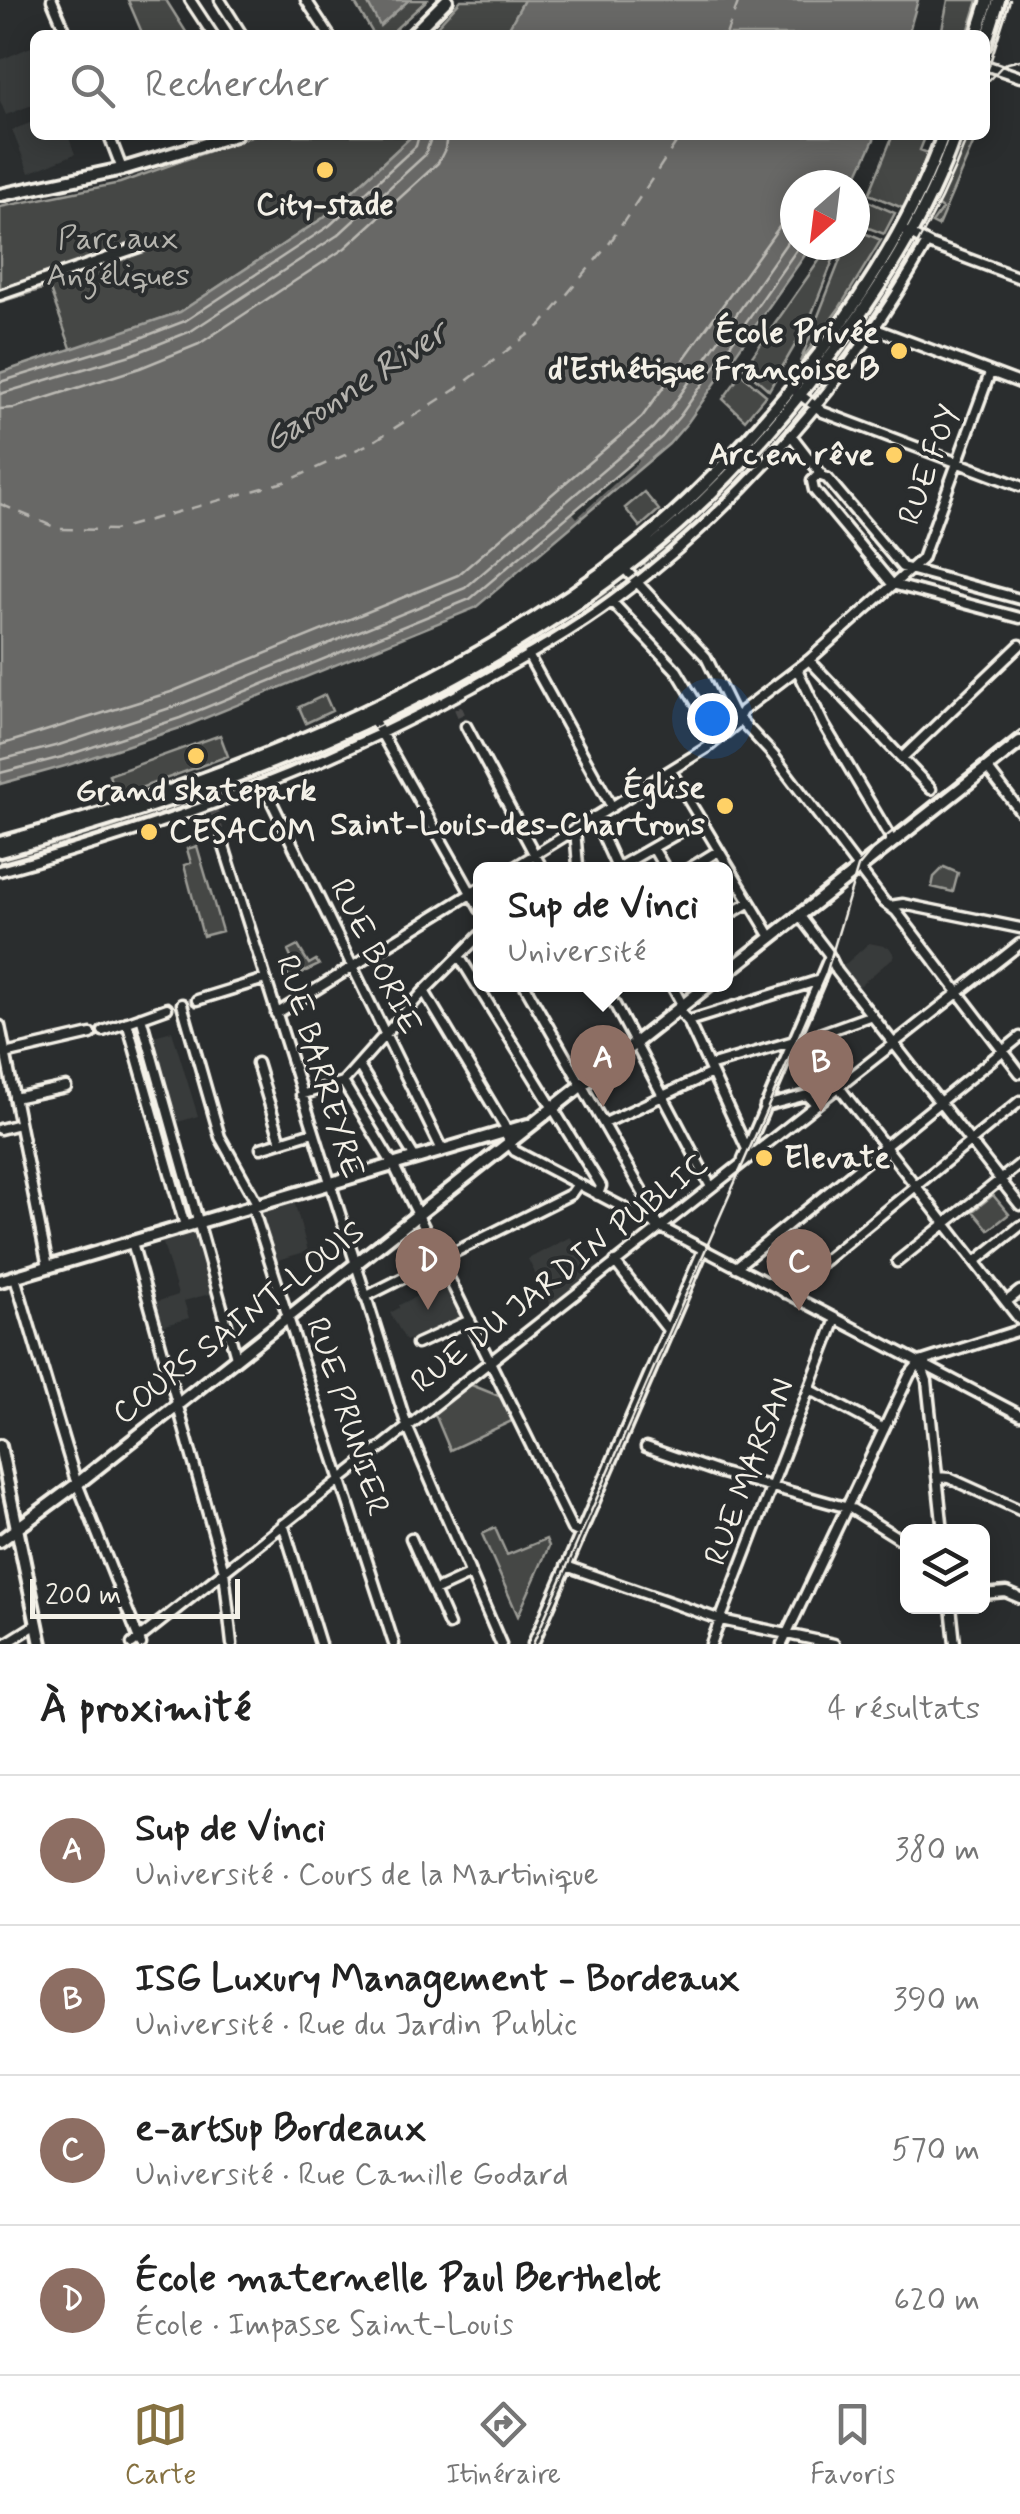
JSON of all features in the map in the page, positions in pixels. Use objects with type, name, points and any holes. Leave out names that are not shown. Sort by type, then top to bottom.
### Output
[{"type":"main road","points":[[417,30],[448,0]]},
{"type":"main road","points":[[979,30],[988,0]]},
{"type":"main road","points":[[989,30],[998,0]]},
{"type":"main road","points":[[0,195],[122,169],[218,140]]},
{"type":"main road","points":[[906,231],[941,140]]},
{"type":"main road","points":[[0,851],[82,825],[370,713],[620,564],[762,439],[906,231],[952,140]]},
{"type":"main road","points":[[733,966],[1020,742]]},
{"type":"main road","points":[[0,843],[82,825]]},
{"type":"main road","points":[[0,1281],[442,1150],[508,1137],[534,1124],[700,992]]},
{"type":"main road","name":"COURS SAINT-LOUIS","points":[[0,1540],[77,1484],[418,1214],[508,1137]]},
{"type":"main road","points":[[0,1446],[41,1644]]},
{"type":"street","points":[[52,0],[65,30]]},
{"type":"street","points":[[190,0],[211,30]]},
{"type":"street","points":[[220,0],[239,30]]},
{"type":"street","points":[[306,0],[326,30]]},
{"type":"street","points":[[990,67],[1020,77]]},
{"type":"street","points":[[110,140],[122,169]]},
{"type":"street","points":[[906,231],[1020,278]]},
{"type":"street","points":[[0,870],[213,809],[380,735],[528,655],[612,602],[699,529],[791,435],[873,328],[926,242]]},
{"type":"street","points":[[0,295],[148,244]]},
{"type":"street","points":[[873,328],[1020,383]]},
{"type":"street","name":"RUE FOY","points":[[909,570],[922,558],[990,372]]},
{"type":"street","points":[[795,392],[814,407],[1020,486]]},
{"type":"street","points":[[791,435],[902,567],[1020,599]]},
{"type":"street","points":[[821,474],[812,480],[814,490],[892,584],[1020,618]]},
{"type":"street","points":[[683,512],[699,529]]},
{"type":"street","points":[[620,564],[706,657],[738,717],[774,756],[1020,1073]]},
{"type":"street","points":[[522,862],[718,739],[735,725],[738,717],[809,660],[909,570]]},
{"type":"street","points":[[612,602],[677,671],[718,739]]},
{"type":"street","points":[[902,758],[1020,646]]},
{"type":"street","points":[[528,655],[612,807]]},
{"type":"street","points":[[809,660],[931,789]]},
{"type":"street","points":[[797,669],[834,742],[893,842]]},
{"type":"street","points":[[370,713],[473,885]]},
{"type":"street","points":[[466,726],[539,862]]},
{"type":"street","points":[[986,768],[1020,811]]},
{"type":"street","points":[[671,771],[725,862]]},
{"type":"street","name":"RUE BORIE","points":[[264,786],[442,1150]]},
{"type":"street","points":[[594,817],[615,862]]},
{"type":"street","points":[[629,862],[701,820]]},
{"type":"street","points":[[82,825],[88,847]]},
{"type":"street","points":[[575,829],[578,862]]},
{"type":"street","name":"RUE BARREYRE","points":[[222,840],[407,1426],[501,1644]]},
{"type":"street","points":[[652,848],[661,862]]},
{"type":"street","points":[[700,862],[718,851]]},
{"type":"street","points":[[733,875],[771,937]]},
{"type":"street","points":[[276,1014],[473,892]]},
{"type":"street","points":[[733,912],[750,902]]},
{"type":"street","points":[[890,906],[903,904],[1020,928]]},
{"type":"street","points":[[799,915],[872,1016],[1020,1205]]},
{"type":"street","points":[[301,1095],[343,1082],[473,942]]},
{"type":"street","name":"RUE DU JARDIN PUBLIC","points":[[137,1642],[1020,944]]},
{"type":"street","points":[[459,956],[473,979]]},
{"type":"street","points":[[741,1163],[829,958]]},
{"type":"street","name":"RUE PRUNIER","points":[[265,979],[186,1003],[220,1137],[255,1206],[394,1644]]},
{"type":"street","points":[[688,1022],[820,980]]},
{"type":"street","points":[[424,991],[515,1151],[1020,1415]]},
{"type":"street","points":[[481,992],[601,1186],[598,1195]]},
{"type":"street","points":[[529,992],[659,1227]]},
{"type":"street","points":[[608,992],[711,1186]]},
{"type":"street","points":[[674,992],[747,1148]]},
{"type":"street","points":[[103,1032],[167,1008]]},
{"type":"street","points":[[872,1016],[824,1031],[840,1086],[1020,1320]]},
{"type":"street","points":[[141,1017],[236,1356]]},
{"type":"street","points":[[127,1022],[185,1226]]},
{"type":"street","points":[[0,1026],[48,1267]]},
{"type":"street","points":[[6,1054],[92,1034]]},
{"type":"street","points":[[736,1267],[1020,1037]]},
{"type":"street","points":[[604,1124],[710,1069],[794,1041]]},
{"type":"street","points":[[256,1063],[281,1142]]},
{"type":"street","points":[[359,1066],[415,1158]]},
{"type":"street","points":[[343,1082],[418,1214],[572,1529],[580,1533]]},
{"type":"street","points":[[14,1098],[66,1087]]},
{"type":"street","points":[[765,1106],[807,1096],[816,1104]]},
{"type":"street","points":[[785,1292],[1020,1101]]},
{"type":"street","points":[[0,1129],[19,1124]]},
{"type":"street","points":[[261,1148],[312,1132]]},
{"type":"street","points":[[898,1262],[1020,1164]]},
{"type":"street","points":[[365,1297],[572,1194],[578,1184]]},
{"type":"street","points":[[975,1262],[1020,1226]]},
{"type":"street","points":[[132,1242],[224,1571],[232,1644]]},
{"type":"street","points":[[533,1644],[703,1250]]},
{"type":"street","points":[[614,1262],[668,1330]]},
{"type":"street","points":[[16,1277],[77,1484],[137,1642]]},
{"type":"street","points":[[1006,1302],[1020,1290]]},
{"type":"street","name":"RUE MARSAN","points":[[712,1644],[836,1319]]},
{"type":"street","points":[[417,1344],[470,1320]]},
{"type":"street","points":[[782,1644],[910,1374],[920,1362],[1020,1330]]},
{"type":"street","points":[[920,1362],[927,1381],[942,1524]]},
{"type":"street","points":[[809,1389],[884,1429]]},
{"type":"street","points":[[646,1447],[847,1507],[900,1539]]},
{"type":"street","points":[[938,1477],[1020,1510]]},
{"type":"street","points":[[284,1524],[320,1644]]},
{"type":"street","points":[[411,1538],[449,1625]]},
{"type":"street","points":[[566,1566],[721,1620],[834,1644]]},
{"type":"street","points":[[434,1591],[471,1574]]},
{"type":"street","points":[[990,1593],[1006,1592],[1020,1598]]},
{"type":"street","points":[[953,1614],[956,1644]]},
{"type":"street","points":[[5,1644],[37,1624]]},
{"type":"shaded area","points":[[30,47],[30,106],[6,115],[0,101],[0,60]]},
{"type":"shaded area","points":[[30,123],[30,140],[70,140],[75,154],[29,173],[12,130]]},
{"type":"shaded area","points":[[869,943],[889,947],[895,956],[856,989],[840,969]]},
{"type":"shaded area","points":[[172,1031],[198,1116],[175,1123],[150,1037]]},
{"type":"shaded area","points":[[294,1201],[308,1251],[275,1261],[259,1212]]},
{"type":"shaded area","points":[[195,1231],[213,1293],[184,1301],[189,1318],[159,1327],[152,1303],[178,1295],[162,1240]]},
{"type":"shaded area","points":[[570,1237],[597,1268],[550,1305],[528,1259]]},
{"type":"shaded area","points":[[447,1281],[466,1321],[423,1339],[421,1335],[406,1341],[390,1313]]},
{"type":"green space","points":[[128,0],[166,0],[185,30],[141,30]]},
{"type":"green space","points":[[353,0],[427,0],[394,30],[371,30]]},
{"type":"green space","points":[[461,0],[524,0],[508,30],[434,30]]},
{"type":"green space","points":[[948,0],[978,0],[969,30],[942,29]]},
{"type":"green space","name":"Parc aux Angéliques","points":[[240,140],[408,140],[323,218],[180,312],[72,351],[49,287],[0,302],[0,207],[120,183]]},
{"type":"green space","points":[[891,140],[924,140],[920,150],[928,153],[905,209],[870,192]]},
{"type":"green space","points":[[960,140],[975,140],[938,226],[932,223],[942,209],[934,203]]},
{"type":"green space","points":[[870,202],[895,213],[884,234],[870,228]]},
{"type":"green space","points":[[870,235],[881,240],[870,258]]},
{"type":"green space","points":[[907,254],[913,257],[823,387],[818,383]]},
{"type":"green space","points":[[820,260],[833,260],[809,321],[769,390],[744,368]]},
{"type":"green space","points":[[840,260],[869,260],[840,307],[800,362]]},
{"type":"green space","points":[[741,374],[766,395],[745,420],[723,399]]},
{"type":"green space","points":[[644,492],[659,510],[640,527],[625,508]]},
{"type":"green space","points":[[688,523],[693,528],[647,567],[643,562]]},
{"type":"green space","points":[[613,585],[616,591],[542,640],[538,635]]},
{"type":"green space","points":[[534,638],[537,643],[524,651],[396,721],[393,716]]},
{"type":"green space","points":[[325,695],[332,711],[306,723],[299,707]]},
{"type":"green space","points":[[220,735],[228,756],[116,797],[109,775]]},
{"type":"green space","points":[[229,786],[231,792],[105,836],[104,830]]},
{"type":"green space","points":[[67,841],[69,846],[0,865],[0,859]]},
{"type":"green space","points":[[197,846],[222,931],[203,936],[184,865],[191,863],[187,849]]},
{"type":"green space","points":[[944,867],[958,873],[953,892],[932,887],[934,877]]},
{"type":"green space","points":[[298,946],[309,964],[316,960],[319,965],[289,979],[284,964],[292,960],[288,951]]},
{"type":"green space","points":[[993,1195],[1009,1214],[989,1230],[973,1211]]},
{"type":"green space","points":[[469,1384],[504,1398],[514,1420],[450,1450],[434,1412]]},
{"type":"green space","points":[[495,1528],[507,1555],[546,1539],[549,1546],[518,1616],[482,1534]]},
{"type":"water","points":[[366,0],[409,0],[380,26]]},
{"type":"water","points":[[524,0],[918,0],[909,30],[508,30]]},
{"type":"water","name":"Garonne River","points":[[408,140],[874,140],[860,170],[780,170],[780,260],[801,260],[669,444],[475,608],[183,727],[0,784],[0,373],[180,312],[323,218]]},
{"type":"pier","points":[[636,458],[639,461],[577,518],[573,513]]},
{"type":"ferry route","points":[[728,30],[739,0]]},
{"type":"ferry route","points":[[0,504],[59,529],[114,530],[288,481],[371,443],[456,389],[542,324],[609,244],[678,140]]},
{"type":"tunnel","points":[[453,697],[466,726]]},
{"type":"tunnel","points":[[214,811],[222,840]]},
{"type":"tunnel","points":[[187,1003],[197,1000]]},
{"type":"tram line","points":[[990,62],[1010,0]]},
{"type":"tram line","points":[[990,79],[1004,64],[1020,60]]},
{"type":"tram line","points":[[0,863],[121,828],[296,764],[465,682],[623,584],[718,502],[828,377],[907,261],[966,140]]},
{"type":"tram line","points":[[533,1644],[826,974],[858,867],[878,843],[1020,730]]},
{"type":"place","name":"City-stade","points":[[325,170]]},
{"type":"place","name":"École Privée d'Esthétique Françoise B","points":[[899,351]]},
{"type":"place","name":"Arc en rêve","points":[[894,455]]},
{"type":"place","name":"Grand skatepark","points":[[196,756]]},
{"type":"place","name":"Église Saint-Louis-des-Chartrons","points":[[725,806]]},
{"type":"place","name":"CESACOM","points":[[149,832]]},
{"type":"place","name":"Sup de Vinci","points":[[603,1107]]},
{"type":"place","name":"ISG Luxury Management - Bordeaux","points":[[821,1112]]},
{"type":"place","name":"Elevate","points":[[764,1158]]},
{"type":"place","name":"École maternelle Paul Berthelot","points":[[428,1310]]},
{"type":"place","name":"e-artsup Bordeaux","points":[[799,1311]]}]
